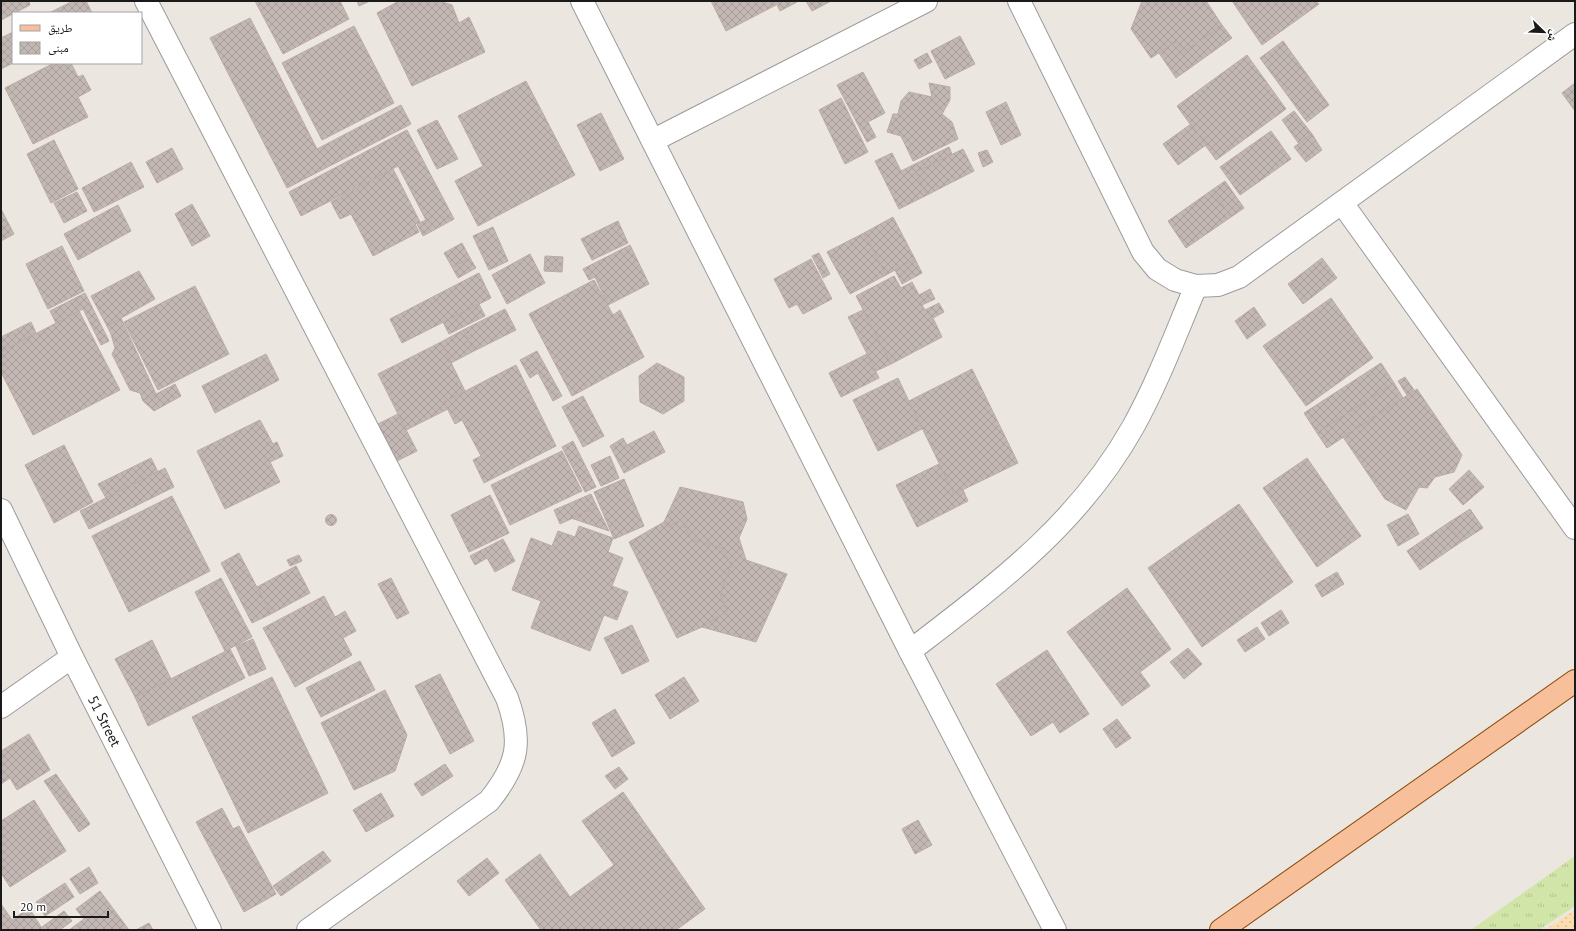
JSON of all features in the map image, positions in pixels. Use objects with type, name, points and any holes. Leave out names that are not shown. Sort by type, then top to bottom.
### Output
[{"type":"main road","points":[[1221,930],[1575,681]]},
{"type":"street","points":[[146,1],[507,698],[515,718],[517,741],[513,764],[503,784],[489,802],[308,930]]},
{"type":"street","points":[[582,1],[654,140],[910,651],[1055,930]]},
{"type":"street","points":[[654,140],[926,1]]},
{"type":"street","points":[[1019,1],[1143,252],[1157,269],[1176,280],[1196,286],[1218,285],[1239,277],[1575,34]]},
{"type":"street","points":[[1342,203],[1575,528]]},
{"type":"street","points":[[910,651],[1005,578],[1042,545],[1080,503],[1132,428],[1155,384],[1196,286]]},
{"type":"street","name":"51 Street","points":[[1,510],[72,658],[210,930]]},
{"type":"street","points":[[1,707],[72,658]]},
{"type":"green space","points":[[1575,856],[1575,906],[1539,930],[1471,930]]},
{"type":"sand","points":[[1575,910],[1575,928],[1572,930],[1544,930]]},
{"type":"building","points":[[1,1],[29,1],[30,5],[16,12],[12,12],[12,14],[1,20]]},
{"type":"building","points":[[73,1],[86,1],[92,12],[51,12]]},
{"type":"building","points":[[255,1],[340,1],[349,19],[283,54]]},
{"type":"building","points":[[357,1],[370,1],[359,6]]},
{"type":"building","points":[[399,1],[440,1],[452,5],[459,23],[469,17],[485,52],[412,86],[377,13]]},
{"type":"building","points":[[711,1],[774,1],[776,5],[726,31]]},
{"type":"building","points":[[775,1],[796,1],[797,2],[780,11]]},
{"type":"building","points":[[806,1],[831,1],[812,11]]},
{"type":"building","points":[[1142,1],[1206,1],[1222,25],[1184,52],[1177,41],[1151,58],[1131,29]]},
{"type":"building","points":[[1232,1],[1316,1],[1319,4],[1262,45]]},
{"type":"building","points":[[250,18],[317,149],[401,105],[411,124],[287,188],[210,38]]},
{"type":"building","points":[[1222,25],[1232,38],[1176,78],[1159,53],[1177,41],[1184,52]]},
{"type":"building","points":[[354,26],[394,103],[322,140],[282,63]]},
{"type":"building","points":[[12,32],[12,64],[1,69],[1,38]]},
{"type":"building","points":[[960,36],[975,64],[945,79],[931,51]]},
{"type":"building","points":[[1283,41],[1329,105],[1307,122],[1260,58]]},
{"type":"building","points":[[927,53],[932,62],[919,69],[914,60]]},
{"type":"building","points":[[1247,55],[1286,109],[1216,160],[1177,106]]},
{"type":"building","points":[[52,64],[72,64],[78,77],[83,75],[91,90],[78,97],[88,117],[33,144],[5,88]]},
{"type":"building","points":[[863,72],[885,113],[868,122],[876,137],[867,142],[837,85]]},
{"type":"building","points":[[526,81],[575,175],[478,226],[455,181],[483,166],[458,116]]},
{"type":"building","points":[[929,83],[950,87],[950,100],[942,114],[952,122],[958,139],[913,161],[901,136],[887,132],[893,114],[898,114],[901,101],[909,92],[932,97]]},
{"type":"building","points":[[1575,83],[1575,111],[1562,93]]},
{"type":"building","points":[[841,98],[868,152],[845,164],[819,110]]},
{"type":"building","points":[[1006,102],[1021,135],[1001,145],[986,112]]},
{"type":"building","points":[[1294,111],[1312,134],[1299,144],[1282,120]]},
{"type":"building","points":[[601,113],[624,159],[600,171],[577,125]]},
{"type":"building","points":[[437,120],[458,159],[437,169],[417,130]]},
{"type":"building","points":[[1191,124],[1206,145],[1178,165],[1163,144]]},
{"type":"building","points":[[407,130],[454,219],[423,236],[417,224],[426,220],[398,166],[301,216],[289,192]]},
{"type":"building","points":[[1271,131],[1291,159],[1240,195],[1220,167]]},
{"type":"building","points":[[1312,134],[1322,150],[1306,162],[1294,147]]},
{"type":"building","points":[[54,140],[78,189],[51,203],[27,154]]},
{"type":"building","points":[[949,147],[952,154],[916,172],[927,195],[899,209],[875,161],[892,153],[901,171]]},
{"type":"building","points":[[172,148],[183,169],[157,183],[146,162]]},
{"type":"building","points":[[963,149],[974,171],[927,195],[916,172]]},
{"type":"building","points":[[987,150],[993,162],[983,167],[978,153]]},
{"type":"building","points":[[131,162],[144,187],[94,212],[82,188]]},
{"type":"building","points":[[393,169],[420,222],[415,224],[419,232],[373,256],[351,214],[340,219],[331,202]]},
{"type":"building","points":[[1225,181],[1244,208],[1231,217],[1212,190]]},
{"type":"building","points":[[1212,190],[1231,217],[1186,248],[1168,221]]},
{"type":"building","points":[[77,192],[87,211],[64,223],[54,203]]},
{"type":"building","points":[[192,204],[210,236],[192,246],[175,214]]},
{"type":"building","points":[[118,205],[131,231],[78,260],[64,234]]},
{"type":"building","points":[[1,209],[14,234],[1,241]]},
{"type":"building","points":[[893,217],[915,259],[886,275],[864,233]]},
{"type":"building","points":[[618,221],[628,243],[592,260],[581,239]]},
{"type":"building","points":[[493,227],[508,261],[489,270],[473,236]]},
{"type":"building","points":[[864,233],[886,275],[850,294],[827,252]]},
{"type":"building","points":[[462,243],[470,258],[452,267],[444,253]]},
{"type":"building","points":[[630,245],[649,284],[608,305],[595,277],[589,280],[583,269]]},
{"type":"building","points":[[62,246],[84,291],[48,309],[26,264]]},
{"type":"building","points":[[819,253],[830,274],[823,278],[812,256]]},
{"type":"building","points":[[530,254],[545,283],[507,304],[492,275]]},
{"type":"building","points":[[545,256],[563,257],[562,272],[544,271]]},
{"type":"building","points":[[470,258],[476,268],[458,278],[452,267]]},
{"type":"building","points":[[1322,258],[1337,278],[1303,304],[1288,284]]},
{"type":"building","points":[[811,259],[832,299],[803,314],[797,304],[789,308],[774,279]]},
{"type":"building","points":[[915,259],[922,273],[902,284],[895,270]]},
{"type":"building","points":[[139,271],[155,299],[107,326],[91,296]]},
{"type":"building","points":[[479,273],[491,298],[402,343],[390,319]]},
{"type":"building","points":[[894,276],[901,288],[912,282],[919,295],[930,289],[935,299],[922,305],[925,310],[939,303],[944,312],[933,318],[942,337],[891,364],[856,296]]},
{"type":"building","points":[[594,280],[613,315],[620,310],[644,357],[572,396],[529,314]]},
{"type":"building","points":[[195,286],[229,354],[158,390],[124,322]]},
{"type":"building","points":[[85,293],[109,341],[101,345],[83,309],[56,323],[50,311]]},
{"type":"building","points":[[1331,298],[1373,358],[1306,406],[1263,346]]},
{"type":"building","points":[[479,304],[485,316],[449,334],[443,322]]},
{"type":"building","points":[[1254,307],[1266,325],[1247,339],[1235,321]]},
{"type":"building","points":[[505,309],[516,330],[474,351],[463,330]]},
{"type":"building","points":[[863,310],[891,364],[876,371],[848,317]]},
{"type":"building","points":[[79,311],[120,390],[33,435],[1,372],[1,352]]},
{"type":"building","points":[[121,318],[156,394],[143,401],[140,393],[130,390],[112,354],[115,348],[107,326]]},
{"type":"building","points":[[31,322],[36,333],[1,352],[1,337]]},
{"type":"building","points":[[463,330],[474,351],[451,363],[441,342]]},
{"type":"building","points":[[441,342],[465,391],[444,402],[448,409],[406,430],[378,374]]},
{"type":"building","points":[[537,351],[562,396],[553,401],[538,373],[530,378],[520,360]]},
{"type":"building","points":[[266,354],[279,380],[215,413],[202,386]]},
{"type":"building","points":[[867,354],[879,378],[841,397],[829,373]]},
{"type":"building","points":[[657,363],[684,377],[684,401],[663,414],[640,402],[639,376]]},
{"type":"building","points":[[1381,363],[1394,383],[1317,433],[1304,413]]},
{"type":"building","points":[[516,365],[556,446],[484,483],[473,460],[481,456],[462,420],[455,424],[444,402]]},
{"type":"building","points":[[972,369],[1018,463],[954,494],[909,401]]},
{"type":"building","points":[[1405,377],[1414,390],[1407,395],[1398,381]]},
{"type":"building","points":[[898,378],[922,429],[878,451],[853,400]]},
{"type":"building","points":[[1394,383],[1403,398],[1327,448],[1317,433]]},
{"type":"building","points":[[175,384],[181,396],[154,411],[143,401]]},
{"type":"building","points":[[1417,389],[1462,455],[1454,472],[1435,477],[1427,488],[1419,487],[1406,510],[1385,499],[1343,437]]},
{"type":"building","points":[[583,396],[604,436],[583,447],[562,407]]},
{"type":"building","points":[[398,414],[417,451],[397,461],[378,424]]},
{"type":"building","points":[[260,420],[273,444],[277,442],[283,456],[270,462],[280,482],[225,509],[197,451]]},
{"type":"building","points":[[654,431],[665,452],[624,473],[610,446],[623,438],[627,445]]},
{"type":"building","points":[[573,441],[596,487],[585,492],[562,447]]},
{"type":"building","points":[[64,445],[93,502],[54,523],[25,465]]},
{"type":"building","points":[[562,451],[582,491],[510,525],[491,485]]},
{"type":"building","points":[[610,456],[619,478],[601,486],[591,465]]},
{"type":"building","points":[[151,458],[158,472],[106,498],[98,484]]},
{"type":"building","points":[[1307,458],[1361,536],[1317,567],[1263,488]]},
{"type":"building","points":[[939,464],[954,494],[963,490],[968,501],[917,527],[896,485]]},
{"type":"building","points":[[165,468],[174,487],[89,529],[80,511]]},
{"type":"building","points":[[1469,470],[1484,487],[1463,505],[1449,489]]},
{"type":"building","points":[[624,479],[644,526],[614,539],[594,492]]},
{"type":"building","points":[[680,487],[743,502],[747,519],[739,538],[746,560],[787,574],[756,642],[702,627],[727,611],[720,594],[731,565],[722,548],[691,539],[681,520],[667,527],[664,522]]},
{"type":"building","points":[[591,494],[597,507],[560,524],[554,510]]},
{"type":"building","points":[[490,495],[509,533],[469,552],[451,515]]},
{"type":"building","points":[[172,496],[210,571],[129,612],[92,536]]},
{"type":"building","points":[[1239,504],[1293,582],[1202,647],[1148,568]]},
{"type":"building","points":[[597,507],[609,531],[571,518]]},
{"type":"building","points":[[1470,509],[1483,528],[1461,542],[1448,523]]},
{"type":"building","points":[[1408,514],[1419,534],[1398,546],[1387,525]]},
{"type":"building","points":[[329,515],[333,515],[335,516],[335,524],[329,525],[326,522],[326,518]]},
{"type":"building","points":[[681,520],[691,539],[722,548],[731,565],[720,594],[727,611],[702,627],[677,638],[629,542],[664,522],[667,527]]},
{"type":"building","points":[[1448,523],[1461,542],[1420,570],[1407,551]]},
{"type":"building","points":[[579,526],[613,538],[608,552],[623,558],[612,586],[628,592],[617,620],[604,615],[590,651],[531,628],[541,601],[512,590],[531,538],[552,546],[558,531],[575,537]]},
{"type":"building","points":[[503,539],[515,561],[495,572],[487,558],[475,565],[470,556]]},
{"type":"building","points":[[239,553],[271,614],[252,623],[221,563]]},
{"type":"building","points":[[299,555],[302,561],[290,566],[287,560]]},
{"type":"building","points":[[296,566],[310,593],[271,614],[257,587]]},
{"type":"building","points":[[1337,572],[1344,584],[1322,597],[1315,585]]},
{"type":"building","points":[[221,578],[252,637],[225,651],[195,592]]},
{"type":"building","points":[[391,578],[409,613],[397,619],[378,584]]},
{"type":"building","points":[[1127,588],[1171,649],[1140,672],[1150,686],[1122,706],[1067,632]]},
{"type":"building","points":[[324,596],[335,617],[345,611],[356,631],[343,638],[352,655],[295,687],[263,628]]},
{"type":"building","points":[[1281,610],[1289,623],[1269,636],[1261,623]]},
{"type":"building","points":[[632,625],[649,661],[622,674],[604,638]]},
{"type":"building","points":[[1257,627],[1265,639],[1245,652],[1237,640]]},
{"type":"building","points":[[253,639],[266,669],[249,676],[236,646]]},
{"type":"building","points":[[152,640],[171,679],[135,697],[115,659]]},
{"type":"building","points":[[1188,648],[1202,664],[1184,679],[1170,662]]},
{"type":"building","points":[[230,649],[245,678],[148,726],[135,697]]},
{"type":"building","points":[[1047,650],[1089,714],[1060,733],[1053,722],[1031,736],[996,684]]},
{"type":"building","points":[[360,661],[375,690],[321,717],[306,688]]},
{"type":"building","points":[[440,674],[474,741],[450,754],[415,686]]},
{"type":"building","points":[[272,677],[328,793],[248,833],[192,717]]},
{"type":"building","points":[[684,677],[699,701],[670,719],[655,695]]},
{"type":"building","points":[[385,690],[407,735],[395,771],[354,790],[321,723]]},
{"type":"building","points":[[615,709],[635,743],[612,757],[592,723]]},
{"type":"building","points":[[1117,719],[1131,738],[1116,748],[1103,729]]},
{"type":"building","points":[[29,734],[50,770],[17,790],[10,778],[1,784],[1,751]]},
{"type":"building","points":[[445,764],[453,776],[422,796],[414,784]]},
{"type":"building","points":[[619,767],[628,779],[615,789],[605,776]]},
{"type":"building","points":[[56,774],[90,824],[79,832],[44,781]]},
{"type":"building","points":[[623,792],[705,909],[676,930],[541,930],[505,880],[540,854],[570,897],[614,865],[582,821]]},
{"type":"building","points":[[381,793],[394,816],[366,832],[353,810]]},
{"type":"building","points":[[34,800],[66,851],[10,887],[1,873],[1,821]]},
{"type":"building","points":[[222,808],[233,829],[239,826],[276,894],[244,912],[196,822]]},
{"type":"building","points":[[918,820],[932,845],[915,854],[902,829]]},
{"type":"building","points":[[323,851],[331,861],[281,896],[273,886]]},
{"type":"building","points":[[487,858],[499,873],[469,896],[457,881]]},
{"type":"building","points":[[89,867],[98,883],[80,894],[70,879]]},
{"type":"building","points":[[65,883],[74,897],[45,916],[36,902]]},
{"type":"building","points":[[100,891],[129,930],[69,930],[84,919],[76,909]]},
{"type":"building","points":[[1,904],[19,930],[1,930]]},
{"type":"building","points":[[29,908],[43,930],[19,930],[12,920]]},
{"type":"building","points":[[64,911],[72,921],[60,930],[44,930],[42,927]]},
{"type":"building","points":[[149,923],[153,930],[136,930]]}]
